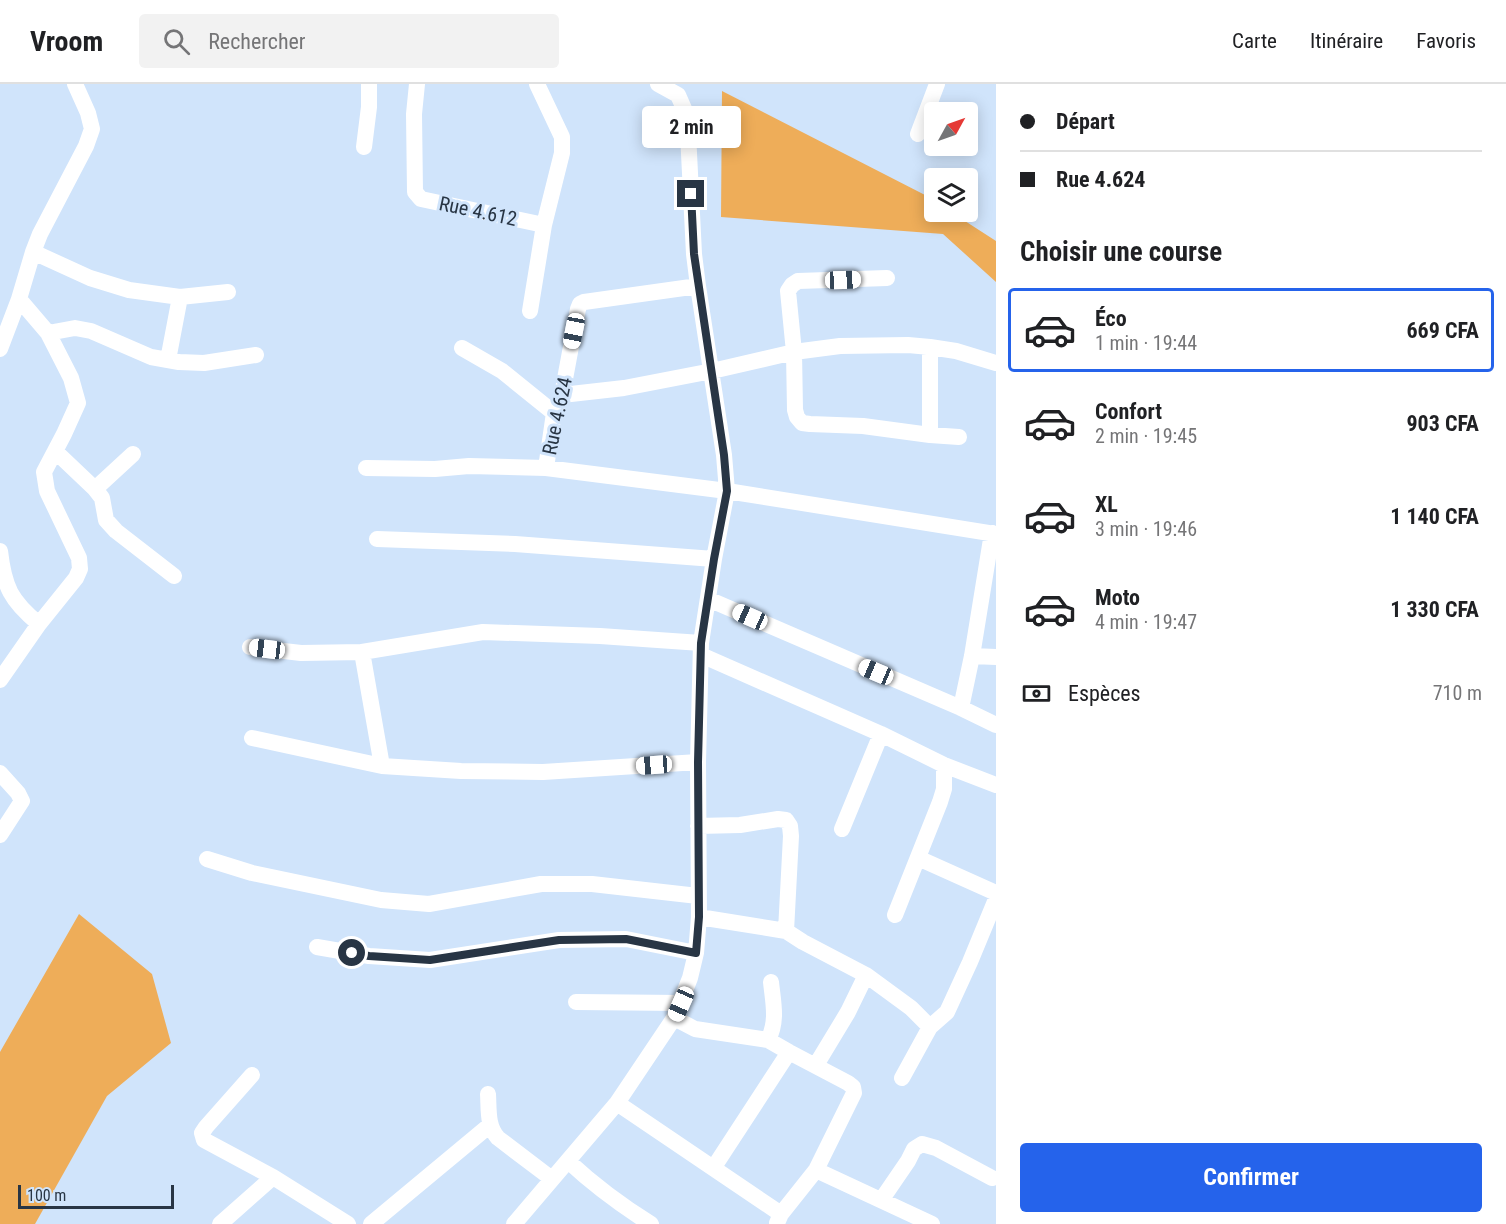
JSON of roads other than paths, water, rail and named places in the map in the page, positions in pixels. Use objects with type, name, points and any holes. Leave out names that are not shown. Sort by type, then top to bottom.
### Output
[{"type":"street","points":[[0,348],[40,234],[86,146],[92,129],[88,113],[75,84]]},
{"type":"street","points":[[364,147],[369,107],[369,84]]},
{"type":"street","name":"Rue 4.612","points":[[417,84],[414,114],[415,192],[417,196],[421,199],[544,225]]},
{"type":"street","points":[[530,311],[544,225],[562,153],[562,137],[537,84]]},
{"type":"street","points":[[514,1224],[617,1103],[678,1011],[696,953],[699,917],[698,762],[701,649],[727,491],[724,455],[694,254],[685,111],[678,95],[657,84]]},
{"type":"street","points":[[918,134],[937,84]]},
{"type":"street","points":[[33,252],[90,278],[129,290],[180,297],[228,292]]},
{"type":"street","points":[[887,278],[798,281],[788,291],[797,417],[802,423],[863,426],[959,437]]},
{"type":"street","name":"Rue 4.624","points":[[698,286],[580,304],[561,395],[554,413],[546,468],[727,491],[994,533]]},
{"type":"street","points":[[168,360],[180,297]]},
{"type":"street","points":[[0,680],[39,624],[76,578],[80,569],[79,558],[46,491],[44,472],[78,404],[71,378],[48,333],[19,299]]},
{"type":"street","points":[[48,333],[75,328],[91,331],[151,357],[179,362],[204,363],[256,355]]},
{"type":"street","points":[[561,395],[624,388],[794,352],[840,346],[930,347],[956,351],[996,363]]},
{"type":"street","points":[[930,347],[930,435]]},
{"type":"street","points":[[462,348],[502,371],[554,413]]},
{"type":"street","points":[[55,451],[102,498],[106,520],[116,531],[174,576]]},
{"type":"street","points":[[95,489],[133,454]]},
{"type":"street","points":[[366,468],[435,469],[470,466],[546,468]]},
{"type":"street","points":[[961,708],[994,533]]},
{"type":"street","points":[[376,538],[515,544],[714,559]]},
{"type":"street","points":[[0,551],[2,573],[10,594],[39,624]]},
{"type":"street","points":[[708,598],[996,725]]},
{"type":"street","points":[[250,647],[301,653],[362,652],[483,632],[588,636],[701,649],[944,765],[996,785]]},
{"type":"street","points":[[362,652],[382,766]]},
{"type":"street","points":[[972,656],[996,657]]},
{"type":"street","points":[[842,830],[881,734]]},
{"type":"street","points":[[252,738],[382,766],[461,771],[543,772],[698,762]]},
{"type":"street","points":[[895,915],[940,802],[944,789],[944,765]]},
{"type":"street","points":[[0,773],[22,801],[0,836]]},
{"type":"street","points":[[698,826],[740,825],[778,819],[786,820],[790,826],[791,836],[786,931]]},
{"type":"street","points":[[918,858],[996,893]]},
{"type":"street","points":[[207,860],[252,873],[381,900],[429,904],[541,884],[592,884],[698,896]]},
{"type":"street","points":[[902,1078],[930,1027],[947,1012],[996,899]]},
{"type":"street","points":[[699,917],[786,931],[866,975],[911,1008],[930,1027]]},
{"type":"street","points":[[318,947],[369,956],[430,960],[559,940],[626,939],[696,953]]},
{"type":"street","points":[[816,1065],[848,1012],[866,975]]},
{"type":"street","points":[[768,1040],[773,1031],[775,1017],[771,982]]},
{"type":"street","points":[[576,1002],[678,1011],[695,1029],[768,1040],[848,1083],[853,1087],[854,1093],[816,1170],[779,1219],[714,1167],[617,1103]]},
{"type":"street","points":[[714,1167],[789,1052]]},
{"type":"street","points":[[252,1075],[206,1126],[202,1133],[204,1140],[273,1177],[348,1224]]},
{"type":"street","points":[[488,1094],[490,1125],[493,1132],[552,1179]]},
{"type":"street","points":[[371,1224],[490,1125]]},
{"type":"street","points":[[882,1199],[914,1149],[922,1144],[936,1148],[992,1178]]},
{"type":"street","points":[[568,1161],[593,1185],[651,1224]]},
{"type":"street","points":[[816,1170],[932,1224]]},
{"type":"street","points":[[220,1224],[273,1177]]}]
